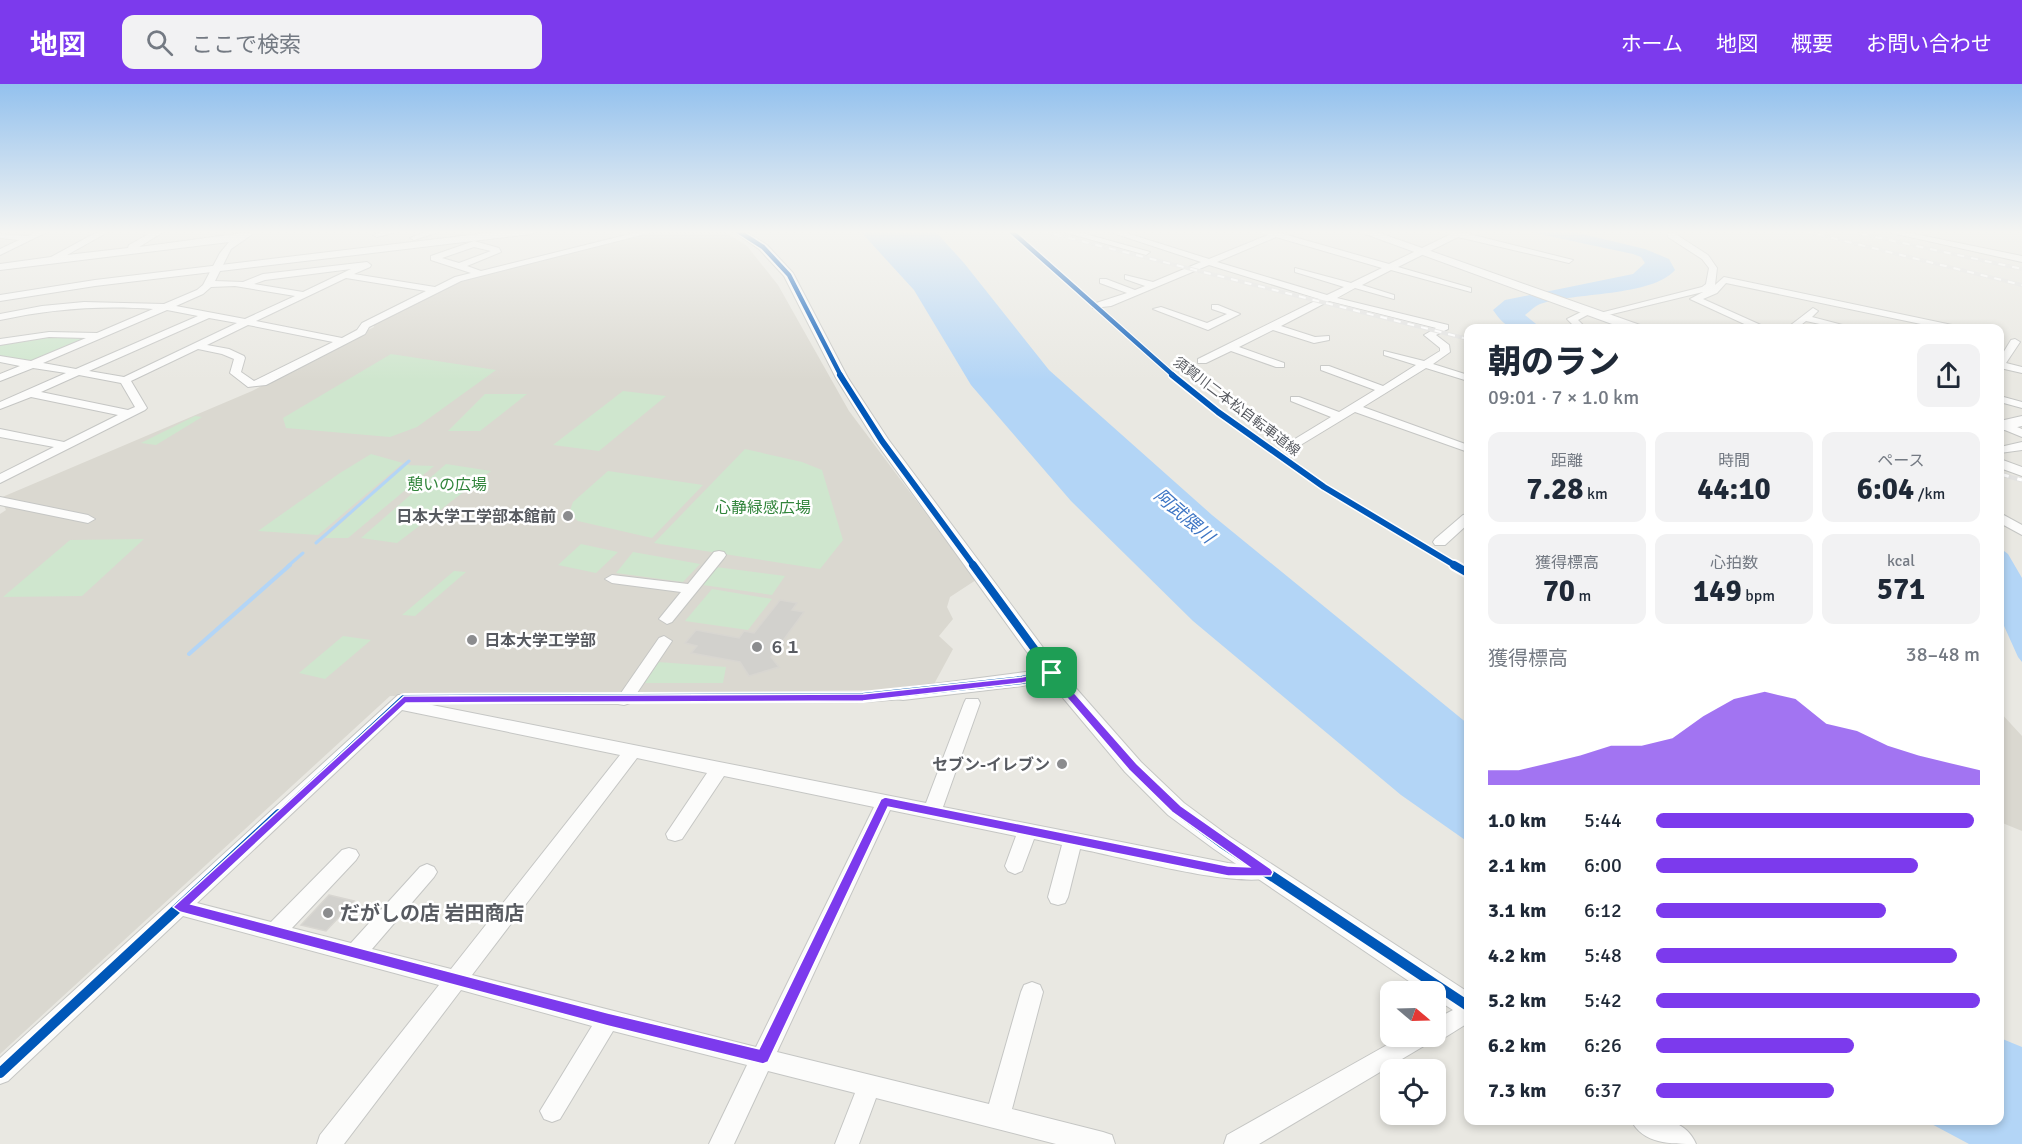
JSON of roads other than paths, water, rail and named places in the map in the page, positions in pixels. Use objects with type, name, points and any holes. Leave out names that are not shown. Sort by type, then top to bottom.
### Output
[{"type":"main road","points":[[1501,280],[1624,324]]},
{"type":"main road","points":[[2004,425],[2022,421]]},
{"type":"street","points":[[0,298],[117,280]]},
{"type":"street","points":[[0,378],[168,307],[200,292],[212,280]]},
{"type":"street","points":[[242,285],[254,280]]},
{"type":"street","points":[[0,359],[125,380],[337,280]]},
{"type":"street","points":[[376,280],[437,290]]},
{"type":"street","points":[[198,346],[225,351],[240,358],[235,373],[252,385],[262,383],[361,332],[365,325],[455,280]]},
{"type":"street","points":[[792,280],[842,378],[882,441],[1052,673],[1133,767],[1176,809],[1266,872],[1464,1003]]},
{"type":"street","points":[[1138,280],[1152,285]]},
{"type":"street","points":[[1096,306],[1108,304],[1163,280]]},
{"type":"street","points":[[1264,280],[1445,327],[1429,335],[1445,348],[1445,352],[1289,448]]},
{"type":"street","points":[[1346,280],[1391,297]]},
{"type":"street","points":[[1202,361],[1359,280]]},
{"type":"street","points":[[1435,280],[1468,290]]},
{"type":"street","points":[[1577,324],[1572,319],[1577,315],[1699,291],[1710,285],[1711,280]]},
{"type":"street","points":[[1724,280],[1714,291],[1695,299],[1751,324]]},
{"type":"street","points":[[1726,280],[1933,324]]},
{"type":"street","points":[[1103,281],[1135,293]]},
{"type":"street","points":[[210,284],[242,285],[306,295]]},
{"type":"street","points":[[1797,324],[1824,301]]},
{"type":"street","points":[[0,317],[39,309],[85,304],[129,304],[168,307],[344,341]]},
{"type":"street","points":[[1158,309],[1208,327],[1235,314],[1215,307]]},
{"type":"street","points":[[0,406],[208,315]]},
{"type":"street","points":[[1805,318],[1831,324]]},
{"type":"street","points":[[1221,321],[1258,333]]},
{"type":"street","points":[[1272,326],[1314,340],[1325,338]]},
{"type":"street","points":[[0,342],[63,333],[100,336]]},
{"type":"street","points":[[2004,360],[2018,343]]},
{"type":"street","points":[[1230,347],[1280,365]]},
{"type":"street","points":[[1388,353],[1464,377]]},
{"type":"street","points":[[2004,366],[2022,370]]},
{"type":"street","points":[[1325,368],[1384,390]]},
{"type":"street","points":[[125,380],[136,411]]},
{"type":"street","points":[[30,393],[136,411],[152,417]]},
{"type":"street","points":[[1295,399],[1341,417]]},
{"type":"street","points":[[2004,400],[2022,405]]},
{"type":"street","points":[[1355,408],[1464,448]]},
{"type":"street","points":[[0,479],[136,411]]},
{"type":"street","points":[[2004,427],[2022,433]]},
{"type":"street","points":[[0,433],[67,446]]},
{"type":"street","points":[[2004,449],[2022,446]]},
{"type":"street","points":[[2004,465],[2022,472]]},
{"type":"street","points":[[0,501],[88,519]]},
{"type":"street","points":[[2004,519],[2022,531]]},
{"type":"street","points":[[1440,542],[1464,522]]},
{"type":"street","points":[[667,619],[719,555]]},
{"type":"street","points":[[612,579],[691,589]]},
{"type":"street","points":[[624,700],[640,672],[664,641]]},
{"type":"street","points":[[0,1073],[404,699],[624,700],[863,697],[1022,680],[1052,673]]},
{"type":"street","points":[[932,812],[972,703]]},
{"type":"street","points":[[398,704],[1228,871],[1266,872]]},
{"type":"street","points":[[329,1144],[632,752]]},
{"type":"street","points":[[675,834],[719,769]]},
{"type":"street","points":[[721,1144],[885,802]]},
{"type":"street","points":[[1015,866],[1027,831]]},
{"type":"street","points":[[1058,897],[1073,840]]},
{"type":"street","points":[[275,932],[349,855]]},
{"type":"street","points":[[355,953],[427,872]]},
{"type":"street","points":[[180,907],[608,1020],[1103,1144]]},
{"type":"street","points":[[998,1116],[1032,992]]},
{"type":"street","points":[[1446,1025],[1464,1014]]},
{"type":"street","points":[[552,1111],[608,1020]]},
{"type":"street","points":[[1236,1144],[1406,1047]]},
{"type":"street","points":[[847,1144],[870,1084]]},
{"type":"street","points":[[1652,1125],[1681,1144]]},
{"type":"water","name":"阿武隈川","points":[[905,280],[978,280],[1049,370],[1212,515],[1464,721],[1464,839],[1401,795],[1193,621],[1071,501],[971,385],[914,290]]},
{"type":"water","points":[[1601,280],[1660,280],[1631,289],[1540,304],[1525,315],[1536,324],[1504,323],[1493,310],[1505,300]]},
{"type":"water","points":[[2004,551],[2022,578],[2022,662],[2004,626]]},
{"type":"water","points":[[2004,1040],[2022,1047],[2022,1144],[1969,1144],[1933,1125],[2004,1125]]},
{"type":"waterway","points":[[316,543],[409,461]]},
{"type":"waterway","points":[[288,566],[303,553]]},
{"type":"waterway","points":[[189,654],[290,565]]},
{"type":"railway","points":[[1237,280],[1464,338]]},
{"type":"railway","points":[[2004,280],[2022,285]]},
{"type":"railway","points":[[2004,475],[2022,480]]},
{"type":"place","name":"日本大学工学部本館前","points":[[568,516]]},
{"type":"place","name":"日本大学工学部","points":[[472,640]]},
{"type":"place","name":"６１","points":[[757,647]]},
{"type":"place","name":"セブン-イレブン","points":[[1062,764]]},
{"type":"place","name":"だがしの店 岩田商店","points":[[328,913]]},
{"type":"park label","name":"憩いの広場","points":[[447,484]]},
{"type":"park label","name":"心静緑感広場","points":[[763,507]]}]
